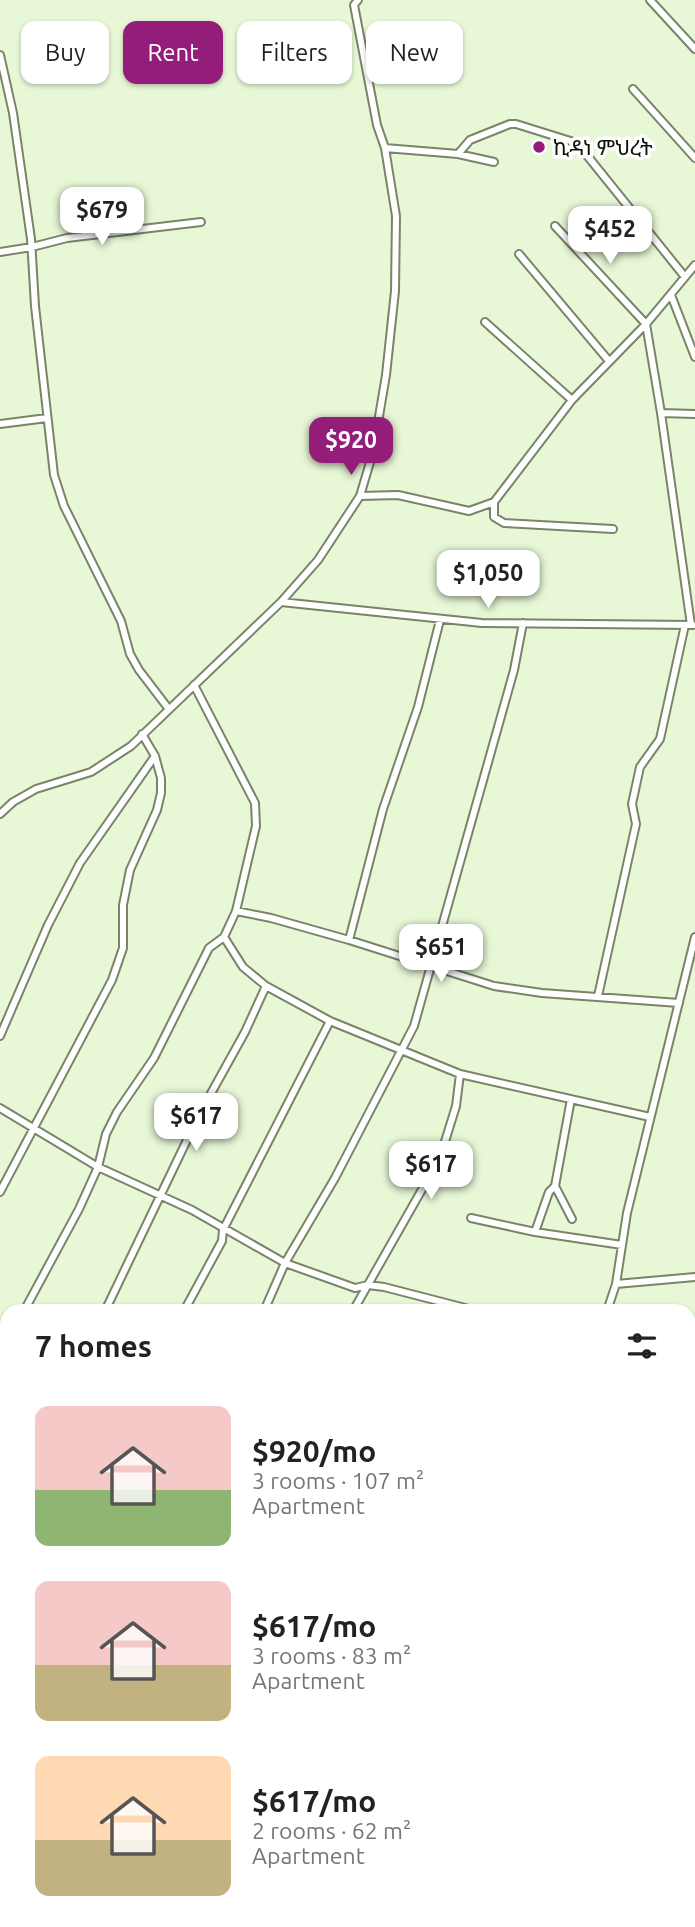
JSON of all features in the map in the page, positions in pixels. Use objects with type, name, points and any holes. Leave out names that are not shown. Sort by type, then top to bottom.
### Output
[{"type":"street","points":[[650,0],[695,49]]},
{"type":"street","points":[[0,814],[13,802],[36,789],[91,772],[131,746],[281,602],[318,560],[360,496],[373,452],[386,375],[395,291],[396,216],[355,2]]},
{"type":"street","points":[[0,55],[13,113],[32,247],[35,306],[54,475],[64,506],[121,621],[130,653],[139,670],[168,708]]},
{"type":"street","points":[[633,89],[695,158]]},
{"type":"street","points":[[458,154],[470,140],[510,124],[577,143],[685,277]]},
{"type":"street","points":[[385,148],[458,154],[494,162]]},
{"type":"street","points":[[0,251],[32,247],[67,238],[201,222]]},
{"type":"street","points":[[555,226],[646,324],[690,625],[660,739],[640,767],[632,804],[636,824],[598,996]]},
{"type":"street","points":[[519,254],[609,361]]},
{"type":"street","points":[[360,496],[398,495],[469,511],[494,502],[572,400],[646,324],[695,265]]},
{"type":"street","points":[[671,295],[695,357]]},
{"type":"street","points":[[485,322],[572,400]]},
{"type":"street","points":[[661,413],[695,414]]},
{"type":"street","points":[[0,424],[47,418]]},
{"type":"street","points":[[494,502],[494,517],[504,523],[613,529]]},
{"type":"street","points":[[281,602],[482,624],[690,625]]},
{"type":"street","points":[[349,940],[383,809],[418,707],[440,620]]},
{"type":"street","points":[[267,1304],[285,1263],[335,1178],[414,1026],[514,670],[523,623]]},
{"type":"street","points":[[28,1304],[79,1209],[98,1167],[106,1134],[117,1112],[154,1058],[209,948],[223,937],[236,911],[256,826],[255,803],[194,685]]},
{"type":"street","points":[[0,1192],[112,980],[122,948],[123,905],[130,870],[157,810],[161,793],[161,778],[155,756],[142,734]]},
{"type":"street","points":[[0,1036],[48,925],[80,863],[155,756]]},
{"type":"street","points":[[236,911],[349,940],[494,986],[542,993],[679,1003]]},
{"type":"street","points":[[223,937],[243,967],[266,986],[330,1021],[460,1074],[650,1117]]},
{"type":"street","points":[[609,1304],[616,1284],[627,1213],[695,937]]},
{"type":"street","points":[[108,1304],[199,1115],[245,1032],[266,986]]},
{"type":"street","points":[[188,1304],[222,1241],[223,1230],[330,1021]]},
{"type":"street","points":[[357,1304],[443,1148],[456,1106],[460,1074]]},
{"type":"street","points":[[535,1232],[550,1192],[555,1186],[571,1099]]},
{"type":"street","points":[[0,1108],[98,1167],[192,1210],[285,1263],[355,1287],[368,1285],[448,1304]]},
{"type":"street","points":[[555,1186],[572,1219]]},
{"type":"street","points":[[471,1218],[535,1232],[622,1245]]},
{"type":"street","points":[[616,1284],[695,1277]]},
{"type":"place","name":"ኪዳነ ምህረት","points":[[539,147]]}]
